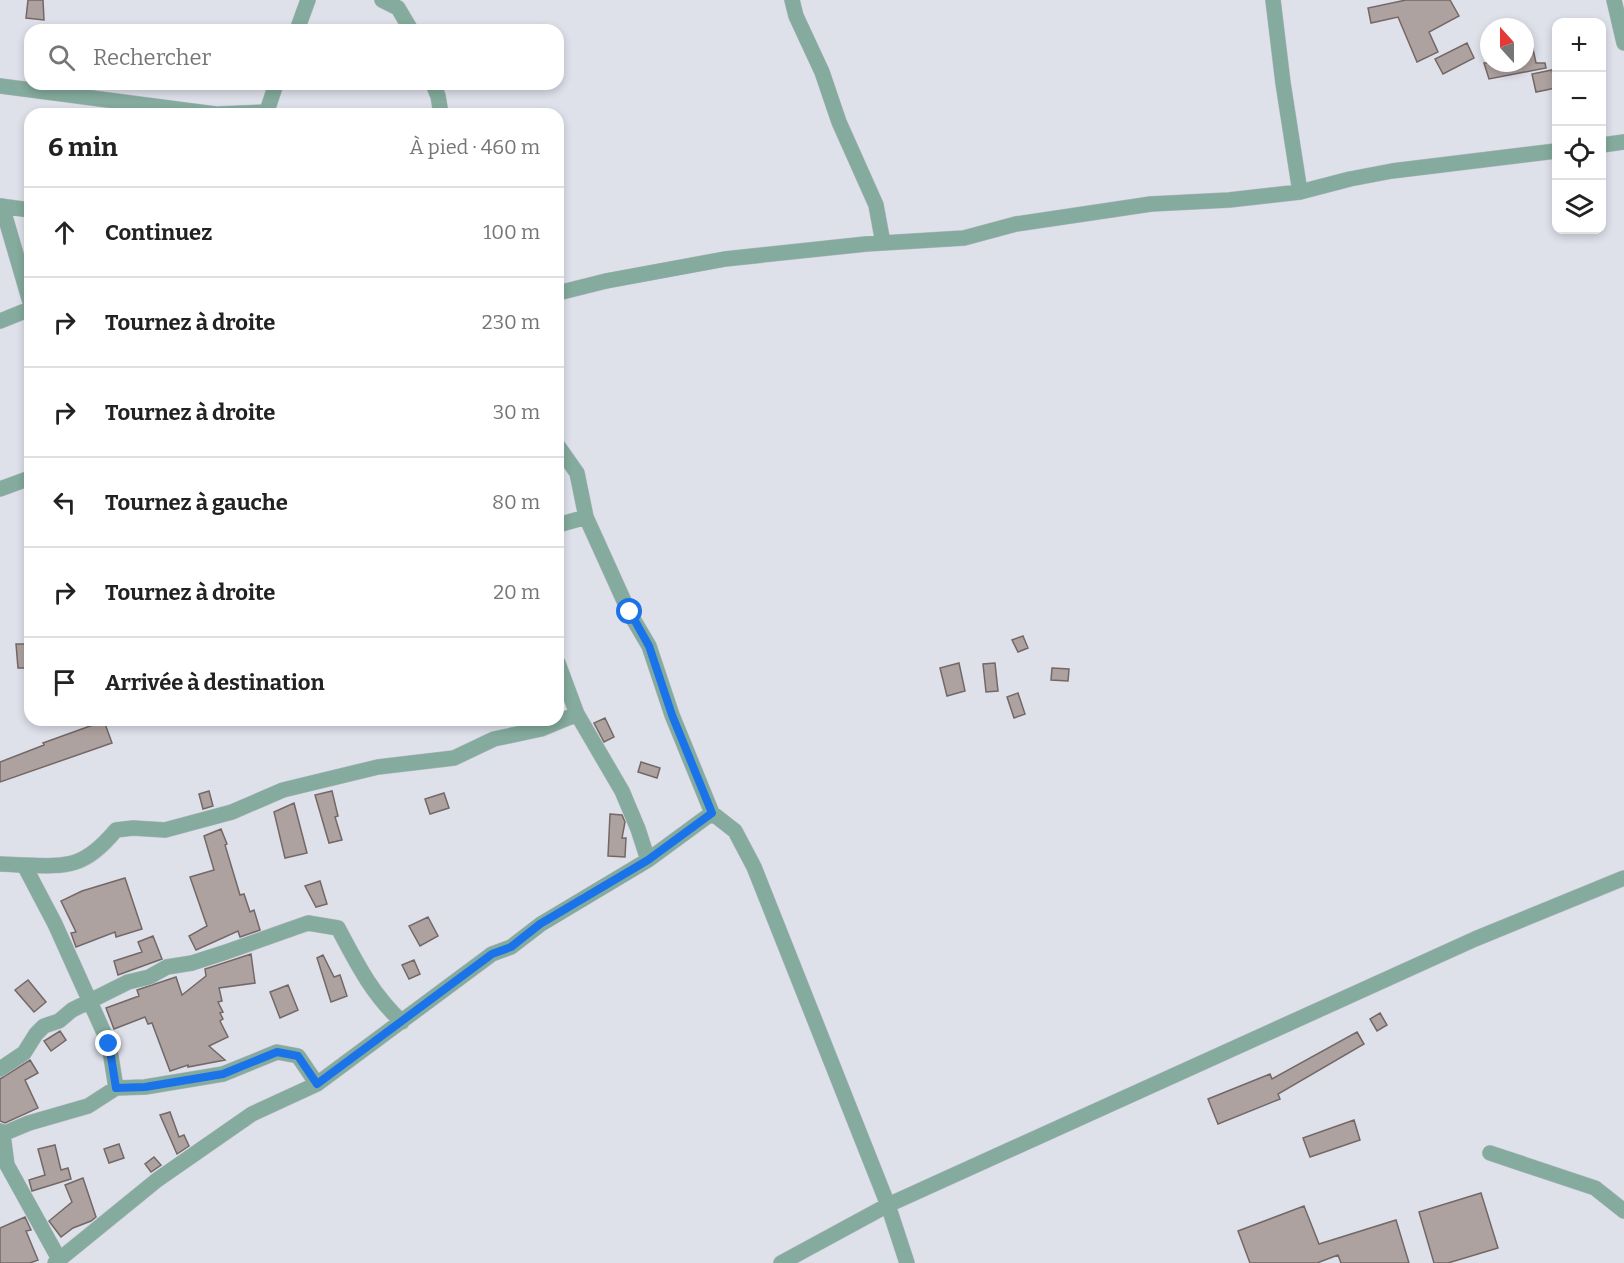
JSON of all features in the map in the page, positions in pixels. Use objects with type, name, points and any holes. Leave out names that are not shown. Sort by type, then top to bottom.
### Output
[{"type":"street","points":[[299,24],[308,0]]},
{"type":"street","points":[[382,0],[398,8],[407,24]]},
{"type":"street","points":[[792,0],[796,16],[822,72],[839,122],[876,205],[883,243]]},
{"type":"street","points":[[1273,0],[1300,192]]},
{"type":"street","points":[[1614,0],[1624,43]]},
{"type":"street","points":[[0,86],[24,89]]},
{"type":"street","points":[[31,90],[170,108]]},
{"type":"street","points":[[268,108],[274,90]]},
{"type":"street","points":[[436,90],[440,108]]},
{"type":"street","points":[[1606,144],[1624,142]]},
{"type":"street","points":[[564,292],[606,281],[725,259],[883,243],[964,238],[1016,224],[1151,204],[1229,200],[1300,192],[1392,171],[1552,152]]},
{"type":"street","points":[[24,209],[1,206],[24,282]]},
{"type":"street","points":[[0,321],[24,311]]},
{"type":"street","points":[[564,455],[577,473],[586,517],[630,612],[649,646],[672,715],[712,813],[735,831],[754,867],[888,1204],[907,1263]]},
{"type":"street","points":[[0,489],[24,480]]},
{"type":"street","points":[[564,523],[586,517]]},
{"type":"street","points":[[564,679],[577,714],[622,791],[648,860]]},
{"type":"street","points":[[564,719],[577,714]]},
{"type":"street","points":[[0,864],[68,866],[86,859],[116,830],[134,828],[165,830],[232,812],[283,790],[378,767],[454,758],[494,739],[548,726]]},
{"type":"street","points":[[317,1084],[298,1056],[277,1052],[223,1074],[145,1087],[116,1088],[88,1106],[29,1123],[1,1134],[7,1164],[57,1261],[157,1180],[252,1114],[317,1084],[492,954],[511,947],[540,924],[648,860],[712,813]]},
{"type":"street","points":[[24,865],[55,924],[109,1044],[116,1088]]},
{"type":"street","points":[[781,1263],[888,1204],[1475,939],[1624,878]]},
{"type":"street","points":[[0,1069],[24,1053],[44,1026],[59,1022],[72,1010],[89,1000],[128,982],[149,977],[167,967],[192,963],[308,923],[338,928],[366,981],[387,1008],[402,1022]]},
{"type":"street","points":[[1490,1153],[1595,1188],[1624,1211]]},
{"type":"building","points":[[28,0],[43,0],[44,20],[26,18]]},
{"type":"building","points":[[1406,0],[1450,0],[1459,16],[1429,32],[1438,52],[1417,62],[1398,17],[1371,23],[1368,8]]},
{"type":"building","points":[[1467,43],[1474,58],[1443,74],[1435,59]]},
{"type":"building","points":[[1534,54],[1536,63],[1545,63],[1546,68],[1534,70]]},
{"type":"building","points":[[1552,70],[1552,89],[1536,92],[1532,74]]},
{"type":"building","points":[[1487,72],[1525,72],[1489,79]]},
{"type":"building","points":[[1023,636],[1028,648],[1018,652],[1012,640]]},
{"type":"building","points":[[16,644],[24,644],[24,668],[18,668]]},
{"type":"building","points":[[959,663],[965,691],[947,696],[940,668]]},
{"type":"building","points":[[995,663],[998,691],[986,692],[983,664]]},
{"type":"building","points":[[1052,668],[1069,669],[1068,681],[1051,680]]},
{"type":"building","points":[[1018,693],[1025,714],[1014,718],[1007,697]]},
{"type":"building","points":[[605,718],[614,737],[604,742],[594,723]]},
{"type":"building","points":[[90,726],[106,726],[112,743],[0,782],[0,762],[44,745],[43,743]]},
{"type":"building","points":[[641,762],[660,768],[657,778],[638,772]]},
{"type":"building","points":[[209,791],[213,806],[203,809],[199,794]]},
{"type":"building","points":[[332,791],[338,816],[335,817],[342,840],[329,843],[315,795]]},
{"type":"building","points":[[444,793],[449,808],[430,814],[425,799]]},
{"type":"building","points":[[294,803],[307,853],[285,858],[274,812]]},
{"type":"building","points":[[610,814],[622,815],[625,822],[622,838],[626,838],[625,857],[608,856]]},
{"type":"building","points":[[221,829],[240,895],[244,894],[250,912],[254,910],[260,930],[240,937],[238,931],[196,950],[189,936],[207,926],[190,877],[214,870],[204,836]]},
{"type":"building","points":[[125,878],[142,929],[116,937],[115,932],[76,947],[71,933],[76,932],[61,901],[82,891]]},
{"type":"building","points":[[320,881],[327,904],[316,907],[305,886]]},
{"type":"building","points":[[428,917],[438,936],[420,946],[409,926]]},
{"type":"building","points":[[153,936],[162,959],[118,975],[114,961],[142,952],[138,942]]},
{"type":"building","points":[[251,954],[255,983],[219,988],[222,1001],[218,1002],[223,1012],[220,1013],[223,1019],[220,1021],[228,1037],[209,1046],[225,1060],[188,1067],[188,1065],[170,1071],[152,1023],[148,1024],[145,1017],[114,1029],[106,1008],[139,996],[137,990],[176,977],[182,995],[206,976],[205,969]]},
{"type":"building","points":[[323,955],[334,977],[340,975],[347,996],[331,1002],[317,958]]},
{"type":"building","points":[[414,960],[420,974],[409,979],[402,965]]},
{"type":"building","points":[[28,980],[46,1002],[34,1012],[15,990]]},
{"type":"building","points":[[288,985],[298,1010],[280,1018],[270,992]]},
{"type":"building","points":[[1380,1013],[1387,1025],[1377,1031],[1370,1019]]},
{"type":"building","points":[[60,1031],[66,1040],[51,1051],[44,1041]]},
{"type":"building","points":[[1357,1032],[1364,1044],[1278,1094],[1280,1099],[1218,1124],[1208,1099],[1270,1074],[1272,1079]]},
{"type":"building","points":[[30,1060],[38,1073],[25,1080],[38,1108],[5,1123],[0,1121],[0,1079]]},
{"type":"building","points":[[170,1112],[179,1137],[184,1135],[189,1146],[177,1154],[160,1115]]},
{"type":"building","points":[[1354,1120],[1360,1140],[1310,1157],[1303,1138]]},
{"type":"building","points":[[119,1144],[124,1158],[109,1163],[104,1149]]},
{"type":"building","points":[[55,1145],[61,1170],[68,1168],[71,1179],[32,1191],[29,1180],[45,1175],[38,1149]]},
{"type":"building","points":[[154,1157],[161,1165],[151,1172],[145,1164]]},
{"type":"building","points":[[83,1178],[96,1217],[73,1228],[61,1237],[49,1221],[72,1202],[65,1185]]},
{"type":"building","points":[[1481,1193],[1498,1248],[1448,1263],[1434,1263],[1419,1212]]},
{"type":"building","points":[[1304,1206],[1319,1244],[1396,1220],[1409,1263],[1341,1263],[1338,1255],[1317,1263],[1250,1263],[1238,1231]]},
{"type":"building","points":[[25,1217],[31,1230],[26,1231],[38,1260],[30,1263],[0,1263],[0,1228]]},
{"type":"route","points":[[109,1044],[116,1088],[145,1087],[223,1074],[277,1052],[298,1056],[317,1084],[492,954],[511,947],[540,924],[648,860],[712,813],[672,715],[649,646],[630,612]]}]
